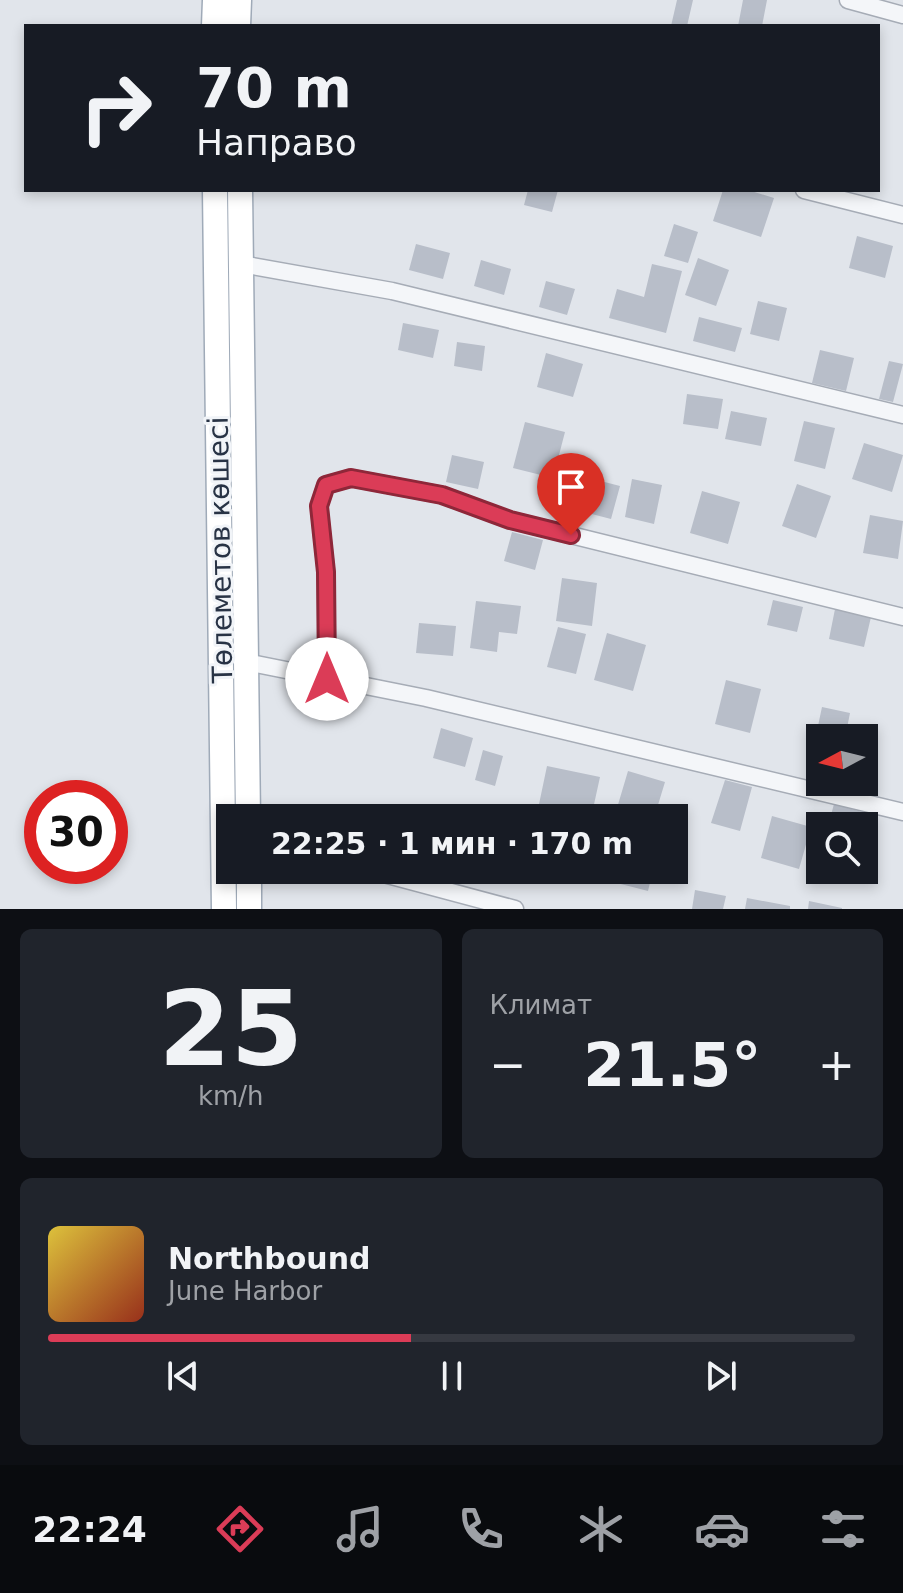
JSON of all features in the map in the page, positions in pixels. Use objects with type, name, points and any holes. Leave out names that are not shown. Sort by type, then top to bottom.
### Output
[{"type":"main road","points":[[214,24],[215,0]]},
{"type":"main road","points":[[238,24],[239,0]]},
{"type":"main road","name":"Төлеметов көшесі","points":[[215,192],[224,909]]},
{"type":"main road","name":"Төлеметов көшесі","points":[[240,192],[248,804]]},
{"type":"main road","points":[[249,884],[249,909]]},
{"type":"street","points":[[848,0],[903,15]]},
{"type":"street","points":[[812,192],[903,215]]},
{"type":"street","points":[[241,264],[392,291],[903,415]]},
{"type":"street","points":[[327,679],[326,572],[319,506],[326,485],[351,478],[442,495],[510,520],[903,617]]},
{"type":"street","points":[[246,662],[426,698],[903,812]]},
{"type":"street","points":[[421,884],[515,909]]},
{"type":"building","points":[[677,0],[693,0],[687,24],[671,24]]},
{"type":"building","points":[[743,0],[767,0],[762,24],[738,24]]},
{"type":"building","points":[[527,192],[557,192],[552,212],[524,205]]},
{"type":"building","points":[[722,192],[754,192],[774,198],[761,237],[713,221]]},
{"type":"building","points":[[674,224],[698,232],[688,263],[664,256]]},
{"type":"building","points":[[857,236],[893,246],[885,278],[849,268]]},
{"type":"building","points":[[416,244],[450,253],[443,279],[409,270]]},
{"type":"building","points":[[698,258],[729,270],[716,306],[685,295]]},
{"type":"building","points":[[481,260],[511,269],[504,295],[474,286]]},
{"type":"building","points":[[652,264],[682,271],[666,333],[609,318],[617,289],[644,297]]},
{"type":"building","points":[[546,281],[575,289],[567,315],[539,307]]},
{"type":"building","points":[[758,301],[787,308],[779,341],[750,334]]},
{"type":"building","points":[[699,317],[742,328],[735,352],[693,341]]},
{"type":"building","points":[[403,323],[439,330],[433,358],[398,350]]},
{"type":"building","points":[[457,342],[485,346],[482,371],[454,366]]},
{"type":"building","points":[[820,350],[854,358],[846,391],[812,383]]},
{"type":"building","points":[[546,353],[583,364],[573,397],[537,387]]},
{"type":"building","points":[[889,361],[903,364],[893,402],[879,399]]},
{"type":"building","points":[[687,394],[723,399],[718,429],[683,424]]},
{"type":"building","points":[[731,411],[767,418],[761,446],[725,439]]},
{"type":"building","points":[[804,421],[835,428],[825,469],[794,461]]},
{"type":"building","points":[[525,422],[565,432],[553,478],[513,468]]},
{"type":"building","points":[[864,443],[903,455],[892,492],[852,479]]},
{"type":"building","points":[[452,455],[484,462],[478,489],[446,482]]},
{"type":"building","points":[[593,479],[620,486],[611,519],[584,512]]},
{"type":"building","points":[[632,479],[662,485],[654,524],[625,517]]},
{"type":"building","points":[[797,484],[831,496],[816,538],[782,526]]},
{"type":"building","points":[[702,491],[740,502],[728,544],[690,533]]},
{"type":"building","points":[[870,515],[903,521],[898,559],[863,553]]},
{"type":"building","points":[[512,532],[543,540],[535,570],[504,561]]},
{"type":"building","points":[[562,578],[597,583],[592,626],[556,621]]},
{"type":"building","points":[[773,600],[803,607],[797,632],[767,625]]},
{"type":"building","points":[[476,601],[521,606],[517,634],[499,632],[497,652],[470,648]]},
{"type":"building","points":[[835,609],[871,617],[864,647],[829,639]]},
{"type":"building","points":[[419,623],[456,626],[453,656],[416,653]]},
{"type":"building","points":[[558,627],[586,634],[576,674],[547,667]]},
{"type":"building","points":[[607,633],[646,645],[633,691],[594,680]]},
{"type":"building","points":[[726,680],[761,689],[750,733],[715,724]]},
{"type":"building","points":[[822,707],[850,713],[848,724],[818,724]]},
{"type":"building","points":[[441,728],[473,738],[465,767],[433,758]]},
{"type":"building","points":[[483,750],[503,756],[495,786],[475,780]]},
{"type":"building","points":[[547,766],[600,777],[594,804],[539,804]]},
{"type":"building","points":[[628,771],[665,782],[658,804],[618,804]]},
{"type":"building","points":[[725,780],[752,787],[740,831],[711,823]]},
{"type":"building","points":[[834,804],[862,812],[832,812]]},
{"type":"building","points":[[772,816],[806,826],[806,844],[799,869],[761,858]]},
{"type":"building","points":[[621,884],[650,884],[648,891]]},
{"type":"building","points":[[695,890],[726,896],[723,909],[692,909]]},
{"type":"building","points":[[747,898],[790,906],[790,909],[745,909]]},
{"type":"building","points":[[809,901],[842,908],[842,909],[808,909]]},
{"type":"route","points":[[327,679],[326,572],[319,506],[326,485],[351,478],[442,495],[510,520],[571,535]]}]
